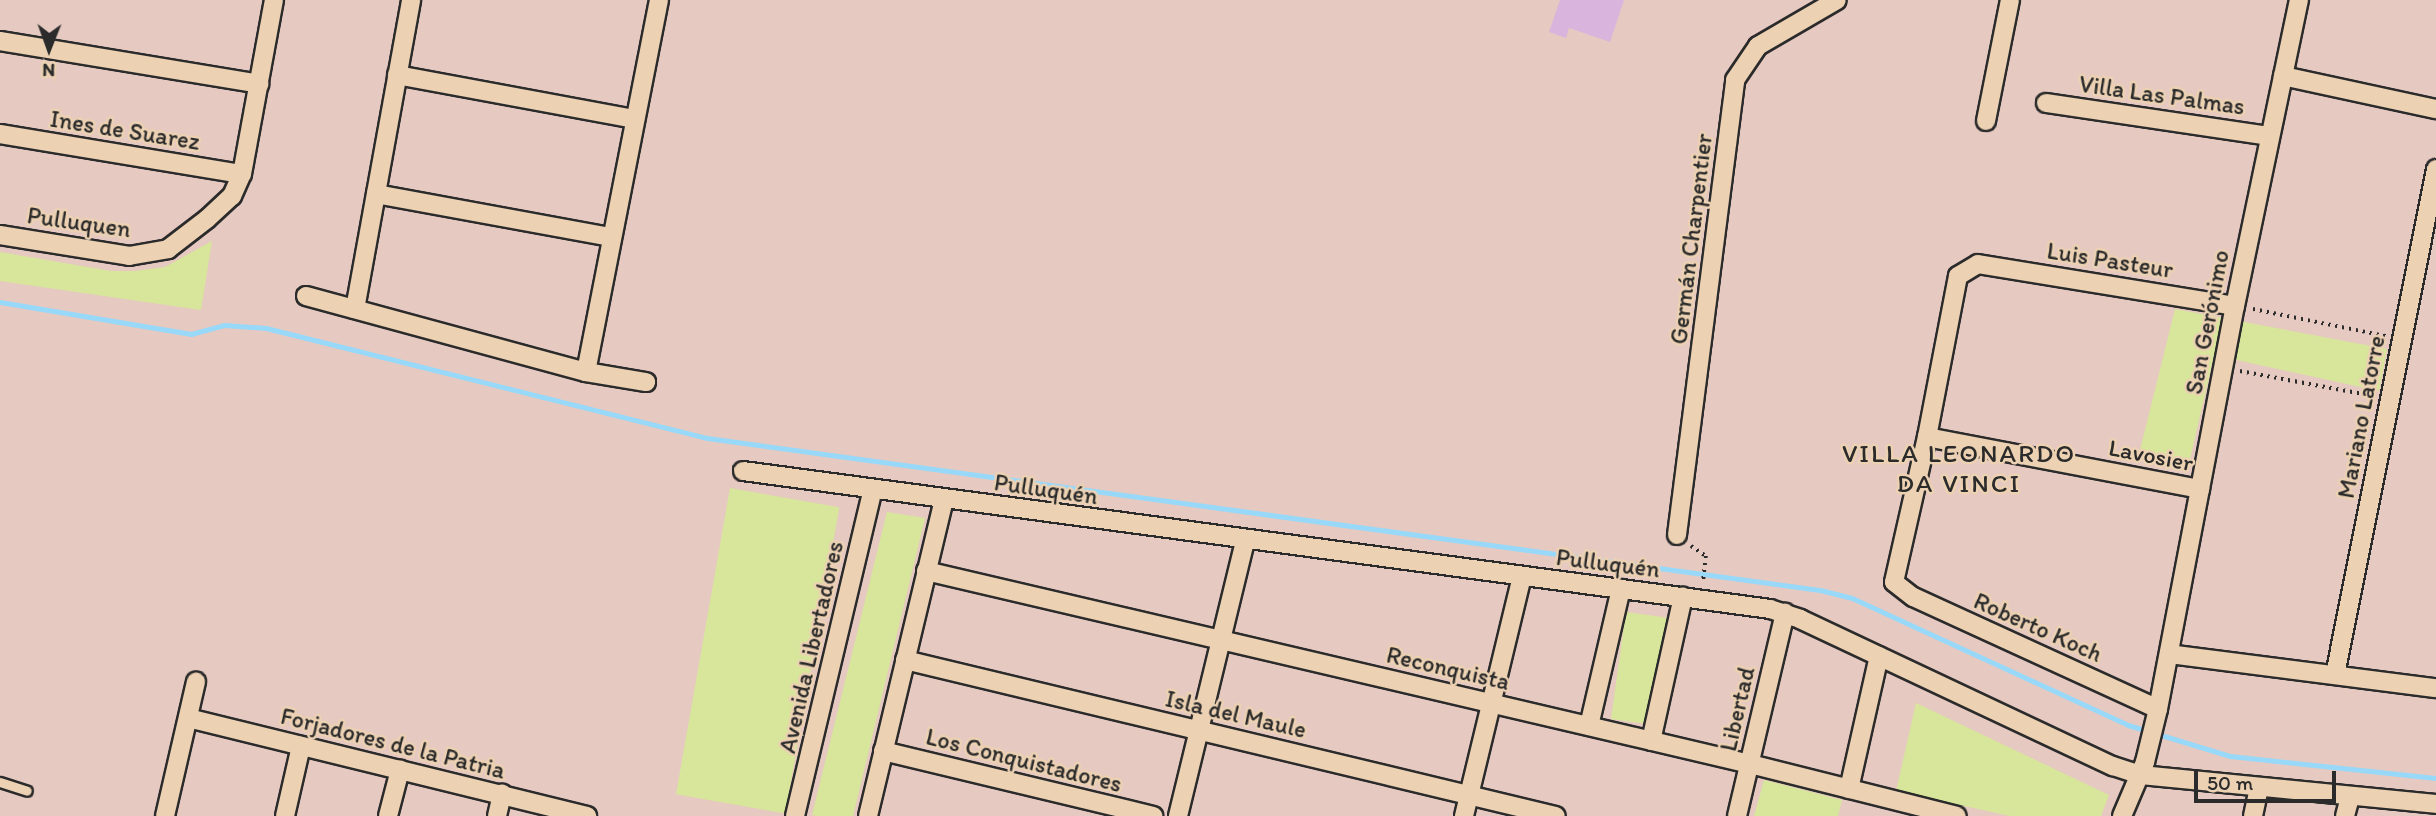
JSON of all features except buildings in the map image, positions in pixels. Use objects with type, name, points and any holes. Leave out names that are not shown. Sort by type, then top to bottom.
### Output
[{"type":"street","points":[[242,174],[274,0]]},
{"type":"street","points":[[355,309],[411,0]]},
{"type":"street","name":"Germán Charpentier","points":[[1677,535],[1735,80],[1758,46],[1837,0]]},
{"type":"street","points":[[1986,121],[2010,0]]},
{"type":"street","name":"San Gerónimo","points":[[2122,816],[2141,775],[2151,744],[2235,306],[2299,0]]},
{"type":"street","points":[[586,372],[635,119],[653,1]]},
{"type":"street","points":[[0,41],[259,85]]},
{"type":"street","points":[[397,75],[635,119]]},
{"type":"street","points":[[2283,76],[2436,109]]},
{"type":"street","name":"Villa Las Palmas","points":[[2046,103],[2270,136]]},
{"type":"street","name":"Ines de Suarez","points":[[0,134],[242,174]]},
{"type":"street","name":"Mariano Latorre","points":[[2335,675],[2436,169]]},
{"type":"street","name":"Pulluquen","points":[[0,235],[129,256],[149,255],[168,250],[207,219],[232,196],[242,174]]},
{"type":"street","points":[[376,194],[611,237]]},
{"type":"street","name":"Luis Pasteur","points":[[1927,437],[1958,276],[1979,264],[2235,306]]},
{"type":"street","points":[[306,296],[586,372],[646,382]]},
{"type":"street","name":"Lavosier","points":[[1927,437],[2200,489]]},
{"type":"street","name":"Roberto Koch","points":[[1927,437],[1894,582],[1898,588],[2157,714]]},
{"type":"street","name":"Pulluquén","points":[[743,471],[1785,613],[2113,766],[2141,775],[2436,804]]},
{"type":"street","name":"Avenida Libertadores","points":[[795,816],[873,489]]},
{"type":"street","points":[[868,816],[944,499]]},
{"type":"street","points":[[1178,816],[1245,541]]},
{"type":"street","name":"Reconquista","points":[[926,571],[1750,764],[1957,816]]},
{"type":"street","points":[[1464,816],[1522,576]]},
{"type":"street","points":[[1589,726],[1621,589]]},
{"type":"street","points":[[1651,741],[1683,597]]},
{"type":"street","name":"Libertad","points":[[1737,816],[1785,613]]},
{"type":"street","points":[[2169,654],[2436,688]]},
{"type":"street","points":[[1849,789],[1879,656]]},
{"type":"street","name":"Isla del Maule","points":[[905,660],[1556,816]]},
{"type":"street","points":[[165,816],[197,682]]},
{"type":"street","name":"Forjadores de la Patria","points":[[188,718],[587,816]]},
{"type":"street","points":[[285,816],[301,746]]},
{"type":"street","name":"Los Conquistadores","points":[[883,751],[1153,816]]},
{"type":"street","points":[[388,816],[400,770]]},
{"type":"street","points":[[2253,816],[2259,788]]},
{"type":"street","points":[[497,816],[502,794]]},
{"type":"street","points":[[2345,816],[2350,797]]},
{"type":"lane","points":[[0,782],[27,791]]},
{"type":"path","points":[[2235,306],[2401,339]]},
{"type":"path","points":[[2223,368],[2389,399]]},
{"type":"path","points":[[1703,577],[1706,556]]},
{"type":"green space","points":[[212,241],[201,310],[0,281],[0,252],[111,271],[135,271],[165,267]]},
{"type":"green space","points":[[2175,309],[2387,349],[2379,391],[2214,355],[2188,468],[2138,458]]},
{"type":"green space","points":[[730,488],[839,507],[785,814],[676,794]]},
{"type":"green space","points":[[887,512],[925,518],[853,816],[812,815]]},
{"type":"green space","points":[[1626,612],[1668,618],[1653,725],[1611,719]]},
{"type":"green space","points":[[1916,703],[2109,795],[2101,816],[2010,816],[1896,791]]},
{"type":"green space","points":[[1764,780],[1842,800],[1838,816],[1754,816]]},
{"type":"waterway","points":[[0,302],[191,334],[224,325],[266,328],[707,438],[1820,590],[1852,598],[2128,725],[2230,756],[2436,778]]},
{"type":"district","name":"VILLA LEONARDO DA VINCI","points":[[1959,469]]}]
